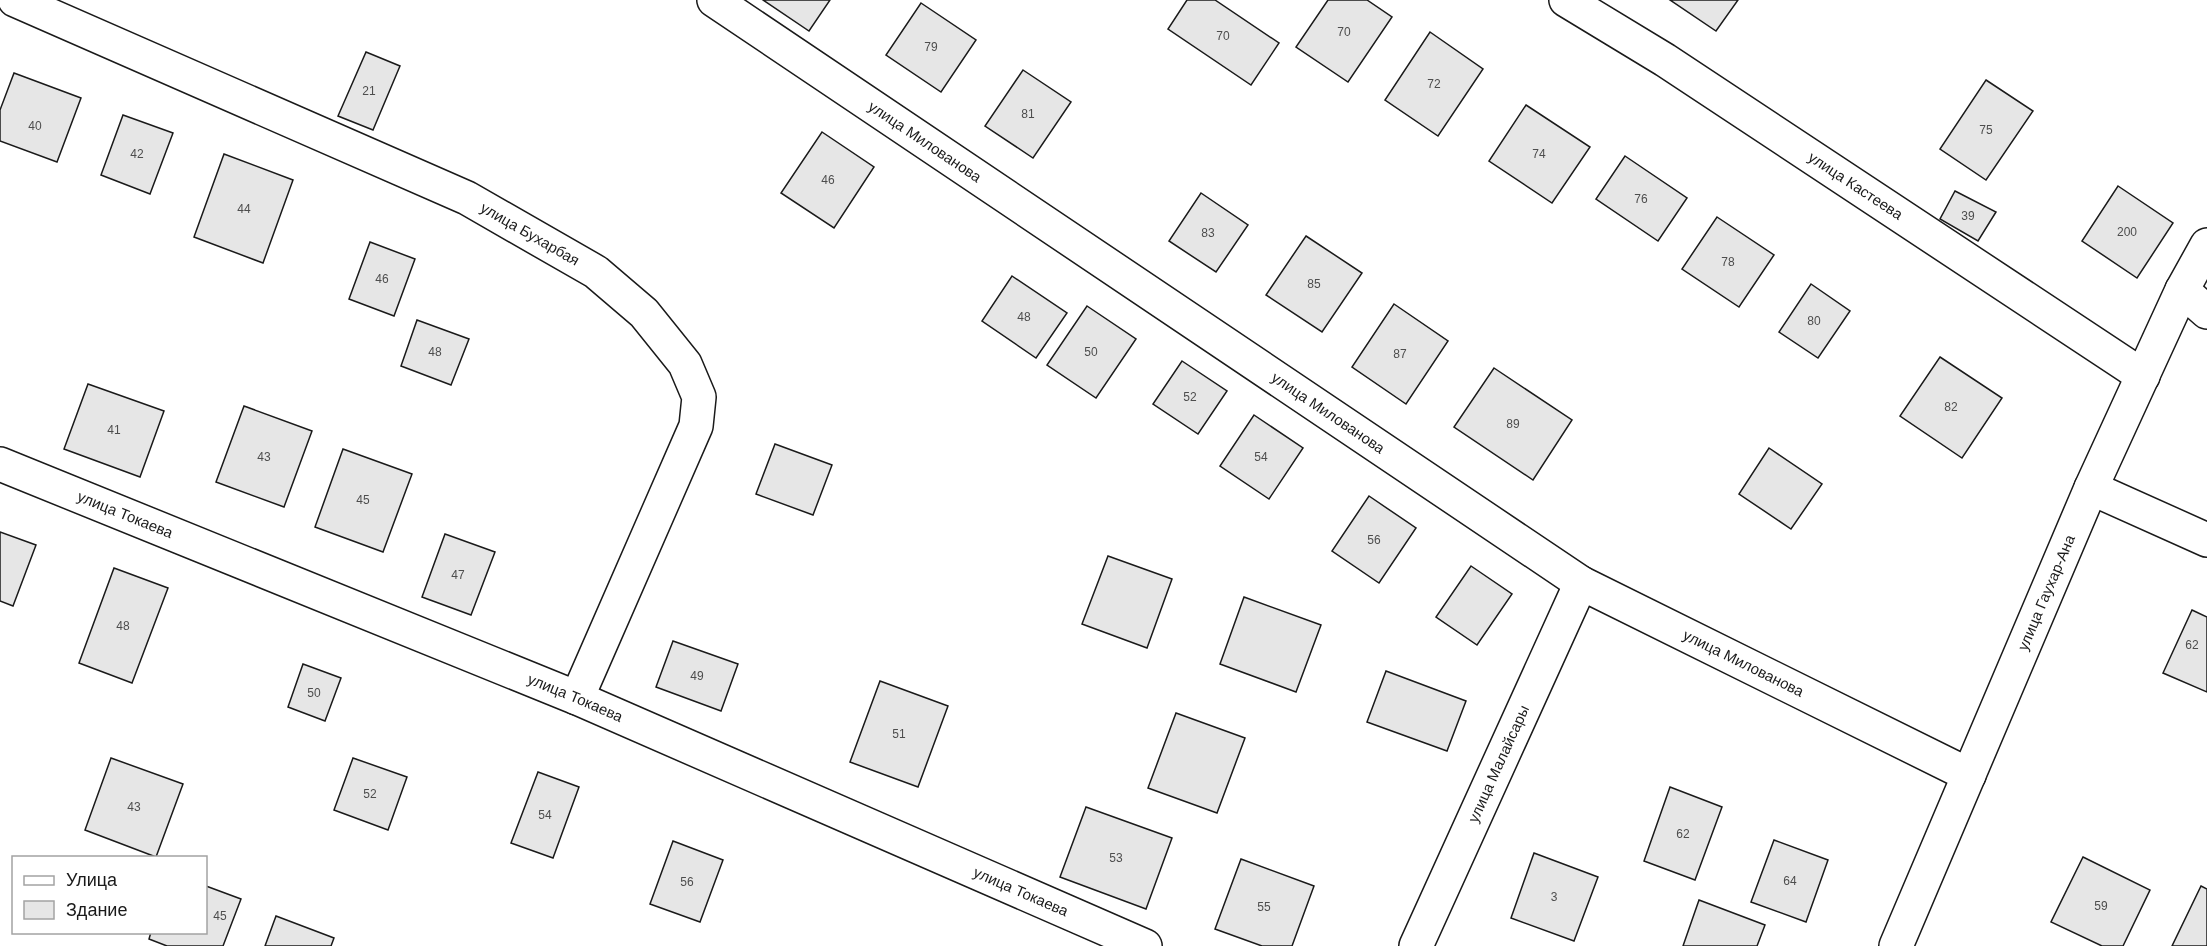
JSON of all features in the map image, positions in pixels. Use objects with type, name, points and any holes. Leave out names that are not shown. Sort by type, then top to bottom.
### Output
[{"type":"street","name":"улица Бухарбая","points":[[15,0],[467,198],[596,272],[644,313],[685,364],[699,397],[696,426],[577,698]]},
{"type":"street","name":"улица Милованова","points":[[714,0],[1581,583],[1969,775]]},
{"type":"street","name":"улица Кастеева","points":[[1566,0],[1675,67],[2143,375]]},
{"type":"street","name":"улица Гаухар-Ана","points":[[1896,946],[2091,488],[2182,290],[2207,245]]},
{"type":"street","points":[[2182,290],[2207,312]]},
{"type":"street","name":"улица Токаева","points":[[0,464],[577,698],[1145,946]]},
{"type":"street","points":[[2091,488],[2207,540]]},
{"type":"street","name":"улица Малайсары","points":[[1416,946],[1581,583]]},
{"type":"building","points":[[763,0],[830,0],[809,31]]},
{"type":"building","points":[[1187,0],[1215,0],[1279,43],[1251,85],[1168,29]]},
{"type":"building","points":[[1328,0],[1367,0],[1392,17],[1348,82],[1296,47]]},
{"type":"building","points":[[1670,0],[1738,0],[1716,31]]},
{"type":"building","points":[[921,3],[976,40],[941,92],[886,55]]},
{"type":"building","points":[[1430,32],[1483,69],[1438,136],[1385,100]]},
{"type":"building","points":[[366,52],[400,66],[373,130],[338,116]]},
{"type":"building","points":[[1023,70],[1071,102],[1033,158],[985,126]]},
{"type":"building","points":[[14,73],[81,98],[57,162],[0,141],[0,110]]},
{"type":"building","points":[[1986,80],[2033,111],[1986,180],[1940,149]]},
{"type":"building","points":[[1526,105],[1590,147],[1552,203],[1489,161]]},
{"type":"building","points":[[123,115],[173,133],[150,194],[101,175]]},
{"type":"building","points":[[822,132],[874,167],[834,228],[781,193]]},
{"type":"building","points":[[224,154],[293,180],[263,263],[194,237]]},
{"type":"building","points":[[1625,156],[1687,198],[1658,241],[1596,199]]},
{"type":"building","points":[[2118,186],[2173,223],[2137,278],[2082,241]]},
{"type":"building","points":[[1955,191],[1996,212],[1978,241],[1940,219]]},
{"type":"building","points":[[1201,193],[1248,225],[1216,272],[1169,241]]},
{"type":"building","points":[[1717,217],[1774,255],[1739,307],[1682,269]]},
{"type":"building","points":[[1306,236],[1362,273],[1322,332],[1266,295]]},
{"type":"building","points":[[370,242],[415,259],[394,316],[349,299]]},
{"type":"building","points":[[1012,276],[1067,313],[1036,358],[982,321]]},
{"type":"building","points":[[1811,284],[1850,311],[1818,358],[1779,332]]},
{"type":"building","points":[[1394,304],[1448,341],[1406,404],[1352,367]]},
{"type":"building","points":[[1087,306],[1136,339],[1096,398],[1047,365]]},
{"type":"building","points":[[417,320],[469,339],[451,385],[401,366]]},
{"type":"building","points":[[1940,357],[2002,398],[1962,458],[1900,416]]},
{"type":"building","points":[[1182,361],[1227,391],[1198,434],[1153,404]]},
{"type":"building","points":[[1494,368],[1572,420],[1533,480],[1454,427]]},
{"type":"building","points":[[88,384],[164,411],[140,477],[64,449]]},
{"type":"building","points":[[244,406],[312,431],[284,507],[216,482]]},
{"type":"building","points":[[1254,415],[1303,448],[1269,499],[1220,466]]},
{"type":"building","points":[[775,444],[832,465],[813,515],[756,494]]},
{"type":"building","points":[[1769,448],[1822,484],[1791,529],[1739,494]]},
{"type":"building","points":[[343,449],[412,474],[383,552],[315,527]]},
{"type":"building","points":[[1369,496],[1416,528],[1379,583],[1332,551]]},
{"type":"building","points":[[0,532],[36,545],[13,606],[0,601]]},
{"type":"building","points":[[445,534],[495,552],[471,615],[422,597]]},
{"type":"building","points":[[1108,556],[1172,579],[1147,648],[1082,624]]},
{"type":"building","points":[[1471,566],[1512,594],[1477,645],[1436,617]]},
{"type":"building","points":[[114,568],[168,588],[132,683],[79,663]]},
{"type":"building","points":[[1244,597],[1321,625],[1296,692],[1220,664]]},
{"type":"building","points":[[2192,610],[2207,617],[2207,692],[2163,673]]},
{"type":"building","points":[[673,641],[738,664],[721,711],[656,687]]},
{"type":"building","points":[[303,664],[341,678],[325,721],[288,707]]},
{"type":"building","points":[[1386,671],[1466,701],[1447,751],[1367,722]]},
{"type":"building","points":[[880,681],[948,706],[918,787],[850,762]]},
{"type":"building","points":[[1176,713],[1245,738],[1217,813],[1148,788]]},
{"type":"building","points":[[111,758],[183,784],[156,856],[85,830]]},
{"type":"building","points":[[353,758],[407,777],[388,830],[334,810]]},
{"type":"building","points":[[538,772],[579,787],[553,858],[511,843]]},
{"type":"building","points":[[1670,787],[1722,807],[1695,880],[1644,861]]},
{"type":"building","points":[[1086,807],[1172,838],[1146,909],[1060,877]]},
{"type":"building","points":[[1774,840],[1828,860],[1806,922],[1751,902]]},
{"type":"building","points":[[673,841],[723,860],[700,922],[650,904]]},
{"type":"building","points":[[1534,853],[1598,877],[1574,941],[1511,918]]},
{"type":"building","points":[[2083,857],[2150,890],[2123,946],[2102,946],[2051,922]]},
{"type":"building","points":[[1241,859],[1314,886],[1292,946],[1262,946],[1215,929]]},
{"type":"building","points":[[207,886],[241,899],[223,946],[167,946],[149,939],[150,934],[207,934]]},
{"type":"building","points":[[2201,886],[2207,889],[2207,946],[2172,946]]},
{"type":"building","points":[[1699,900],[1765,925],[1757,946],[1683,946]]},
{"type":"building","points":[[276,916],[334,938],[331,946],[265,946]]}]
